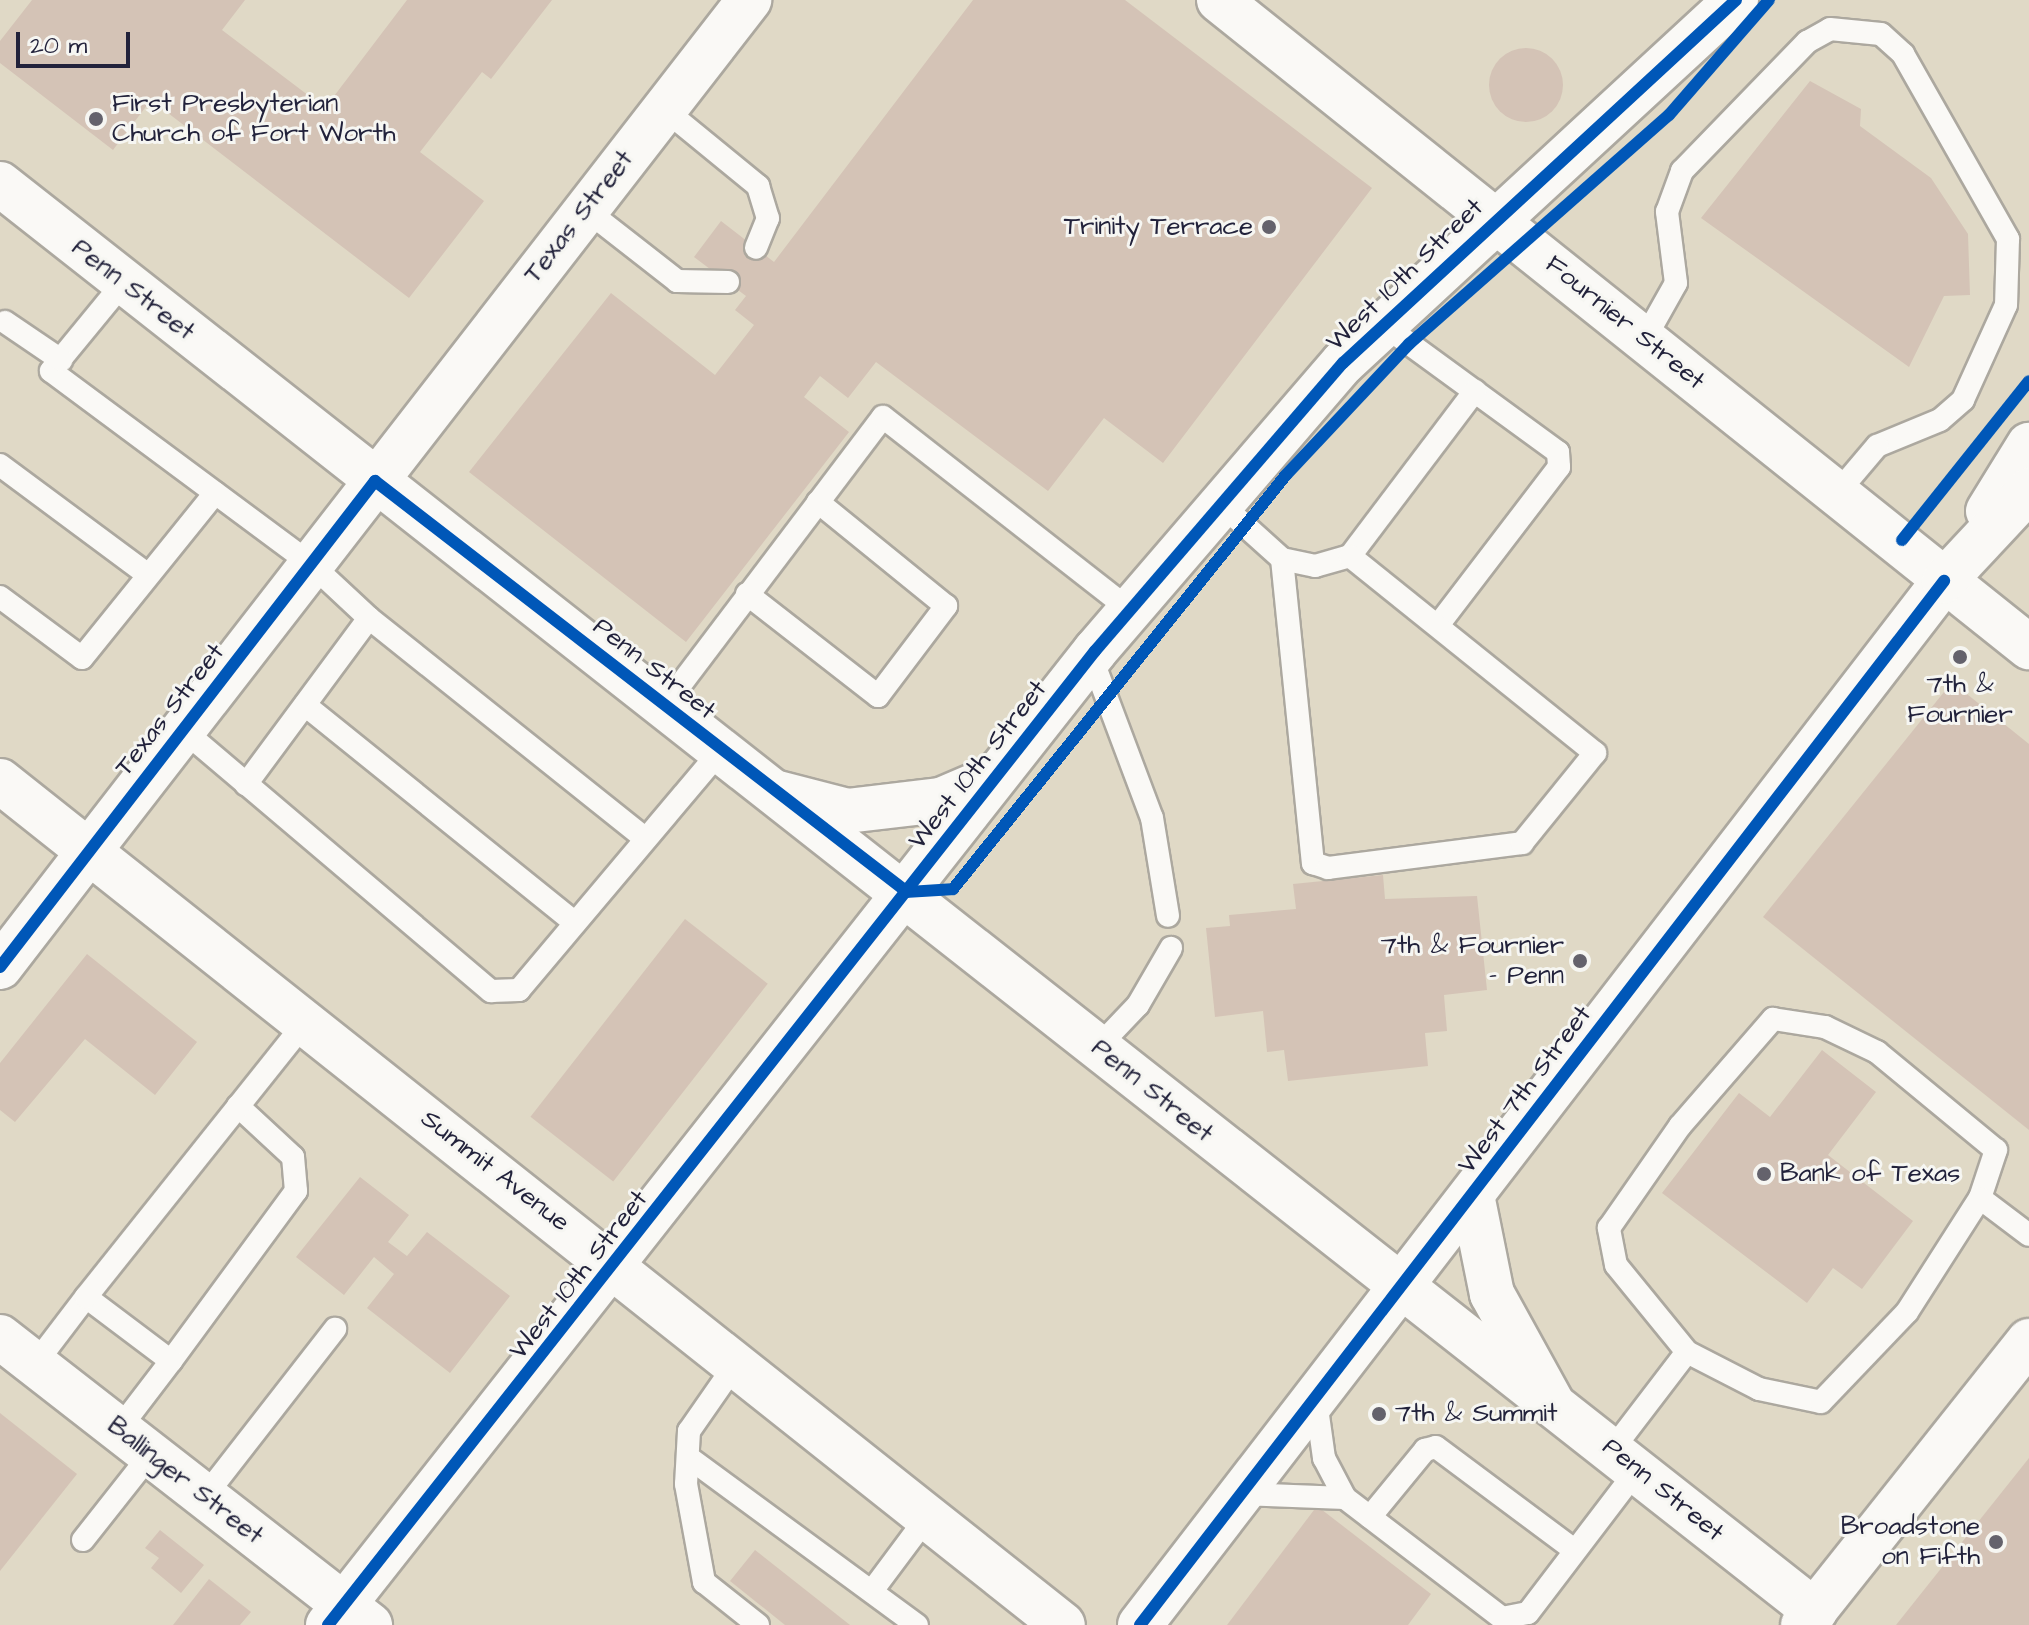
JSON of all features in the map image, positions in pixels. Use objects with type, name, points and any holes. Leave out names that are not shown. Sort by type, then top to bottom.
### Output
[{"type":"street","name":"Texas Street","points":[[0,967],[749,0]]},
{"type":"street","name":"Fournier Street","points":[[1219,0],[1644,340],[1839,491],[1944,581],[2029,647]]},
{"type":"street","name":"West 10th Street","points":[[347,1618],[616,1264],[1130,610],[1381,323],[1736,0]]},
{"type":"street","name":"Penn Street","points":[[0,184],[375,481],[907,892],[1400,1289],[1551,1401],[1625,1460],[1809,1618]]},
{"type":"street","name":"West 7th Street","points":[[1944,581],[2029,445]]},
{"type":"street","name":"West 7th Street","points":[[1140,1625],[1944,581],[2029,490]]},
{"type":"street","points":[[778,793],[847,811],[941,800],[1001,775]]},
{"type":"street","name":"Summit Avenue","points":[[0,781],[616,1264],[1063,1625]]},
{"type":"street","points":[[1472,1195],[1492,1294],[1551,1401]]},
{"type":"street","name":"Ballinger Street","points":[[0,1337],[205,1496],[347,1618]]},
{"type":"street","points":[[1809,1618],[2029,1341]]},
{"type":"lane","points":[[1644,340],[1676,283],[1667,212],[1682,171],[1807,42],[1830,29],[1881,34],[1903,54],[2008,239],[2006,305],[1963,400],[1940,420],[1877,446],[1839,491]]},
{"type":"lane","points":[[664,109],[758,186],[768,218],[756,248]]},
{"type":"lane","points":[[585,209],[677,281],[728,282]]},
{"type":"lane","points":[[124,282],[51,371],[311,564],[369,618],[646,839]]},
{"type":"lane","points":[[2,322],[61,360]]},
{"type":"lane","points":[[1381,323],[1548,441],[1559,467],[1438,625]]},
{"type":"lane","points":[[1221,504],[1282,559],[1315,566],[1350,556],[1475,391]]},
{"type":"lane","points":[[665,705],[883,417],[1130,610]]},
{"type":"lane","points":[[0,465],[148,575]]},
{"type":"lane","points":[[0,597],[82,658],[215,493]]},
{"type":"lane","points":[[747,594],[878,696],[946,606],[818,502]]},
{"type":"lane","points":[[1282,559],[1313,863],[1328,868],[1522,843],[1595,753],[1350,556]]},
{"type":"lane","points":[[246,784],[369,618]]},
{"type":"lane","points":[[1091,656],[1152,818],[1168,916]]},
{"type":"lane","points":[[305,705],[575,923]]},
{"type":"lane","points":[[183,730],[491,991],[519,990],[722,749]]},
{"type":"lane","points":[[1097,1048],[1138,1005],[1171,948]]},
{"type":"lane","points":[[1773,1019],[1825,1027],[1877,1052],[1996,1150],[1980,1198],[1907,1312],[1821,1402],[1759,1389],[1687,1352],[1616,1265],[1609,1228],[1680,1126],[1773,1019]]},
{"type":"lane","points":[[35,1364],[305,1023]]},
{"type":"lane","points":[[83,1540],[135,1441],[171,1361],[296,1191],[293,1157],[238,1106]]},
{"type":"lane","points":[[1980,1198],[2029,1235]]},
{"type":"lane","points":[[86,1297],[171,1361]]},
{"type":"lane","points":[[205,1496],[335,1329]]},
{"type":"lane","points":[[1316,1397],[1324,1458],[1345,1498],[1502,1618],[1528,1613],[1574,1550],[1687,1352]]},
{"type":"lane","points":[[737,1362],[689,1431],[694,1545],[704,1582],[758,1625]]},
{"type":"lane","points":[[1370,1517],[1425,1450],[1436,1447],[1574,1550]]},
{"type":"lane","points":[[688,1457],[917,1625]]},
{"type":"lane","points":[[1241,1494],[1345,1498]]},
{"type":"lane","points":[[872,1591],[928,1516]]},
{"type":"building","points":[[32,0],[245,0],[222,30],[325,108],[407,0],[552,0],[491,79],[482,72],[420,152],[484,201],[409,298],[151,100],[113,150],[0,63],[0,41]]},
{"type":"building","points":[[973,0],[1125,0],[1372,188],[1163,463],[1104,418],[1048,491],[876,362],[848,398],[820,376],[804,397],[849,432],[686,642],[469,472],[611,293],[715,375],[754,325],[735,310],[746,296],[694,257],[721,221],[774,262]]},
{"type":"building","points":[[1526,48],[1547,54],[1557,64],[1563,85],[1557,106],[1547,116],[1526,122],[1505,116],[1495,106],[1489,85],[1495,64],[1505,54]]},
{"type":"building","points":[[1810,81],[1861,109],[1860,126],[1931,178],[1968,234],[1970,295],[1944,296],[1909,367],[1701,218]]},
{"type":"building","points":[[1952,682],[2029,744],[2029,1130],[1763,917]]},
{"type":"building","points":[[1383,875],[1385,899],[1477,896],[1487,990],[1444,995],[1447,1031],[1425,1033],[1428,1066],[1288,1081],[1284,1050],[1267,1052],[1263,1011],[1215,1017],[1206,928],[1230,926],[1229,915],[1296,909],[1293,884]]},
{"type":"building","points":[[685,919],[768,984],[613,1181],[530,1117]]},
{"type":"building","points":[[87,954],[197,1042],[155,1095],[85,1039],[15,1122],[0,1110],[0,1063]]},
{"type":"building","name":"Bank of Texas","points":[[1822,1050],[1876,1092],[1828,1155],[1913,1221],[1862,1289],[1833,1268],[1807,1303],[1662,1193],[1739,1093],[1770,1117]]},
{"type":"building","points":[[360,1177],[409,1215],[388,1242],[407,1256],[427,1232],[510,1296],[450,1373],[367,1308],[394,1274],[374,1257],[344,1295],[296,1257]]},
{"type":"building","points":[[0,1413],[77,1474],[0,1571]]},
{"type":"building","name":"Broadstone on Fifth","points":[[2029,1458],[2029,1625],[1896,1625]]},
{"type":"building","points":[[1317,1506],[1431,1594],[1408,1625],[1227,1625]]},
{"type":"building","points":[[160,1530],[204,1565],[181,1593],[151,1568],[159,1558],[145,1548]]},
{"type":"building","points":[[755,1550],[850,1625],[785,1625],[730,1581]]},
{"type":"building","points":[[209,1579],[251,1612],[240,1625],[173,1625]]},
{"type":"cycle path","points":[[328,1625],[1095,651],[1343,363],[1736,0]]},
{"type":"cycle path","points":[[907,892],[953,889],[1286,475],[1409,344],[1669,115],[1769,0]]},
{"type":"cycle path","points":[[1902,540],[2029,381]]},
{"type":"cycle path","points":[[0,967],[375,481],[907,892]]},
{"type":"cycle path","points":[[1140,1625],[1944,581]]},
{"type":"place","name":"First Presbyterian Church of Fort Worth","points":[[96,119]]},
{"type":"place","name":"Trinity Terrace","points":[[1269,227]]},
{"type":"place","name":"7th & Fournier","points":[[1960,657]]},
{"type":"place","name":"7th & Fournier - Penn","points":[[1580,961]]},
{"type":"place","name":"Bank of Texas","points":[[1764,1174]]},
{"type":"place","name":"7th & Summit","points":[[1379,1414]]},
{"type":"place","name":"Broadstone on Fifth","points":[[1996,1542]]}]
